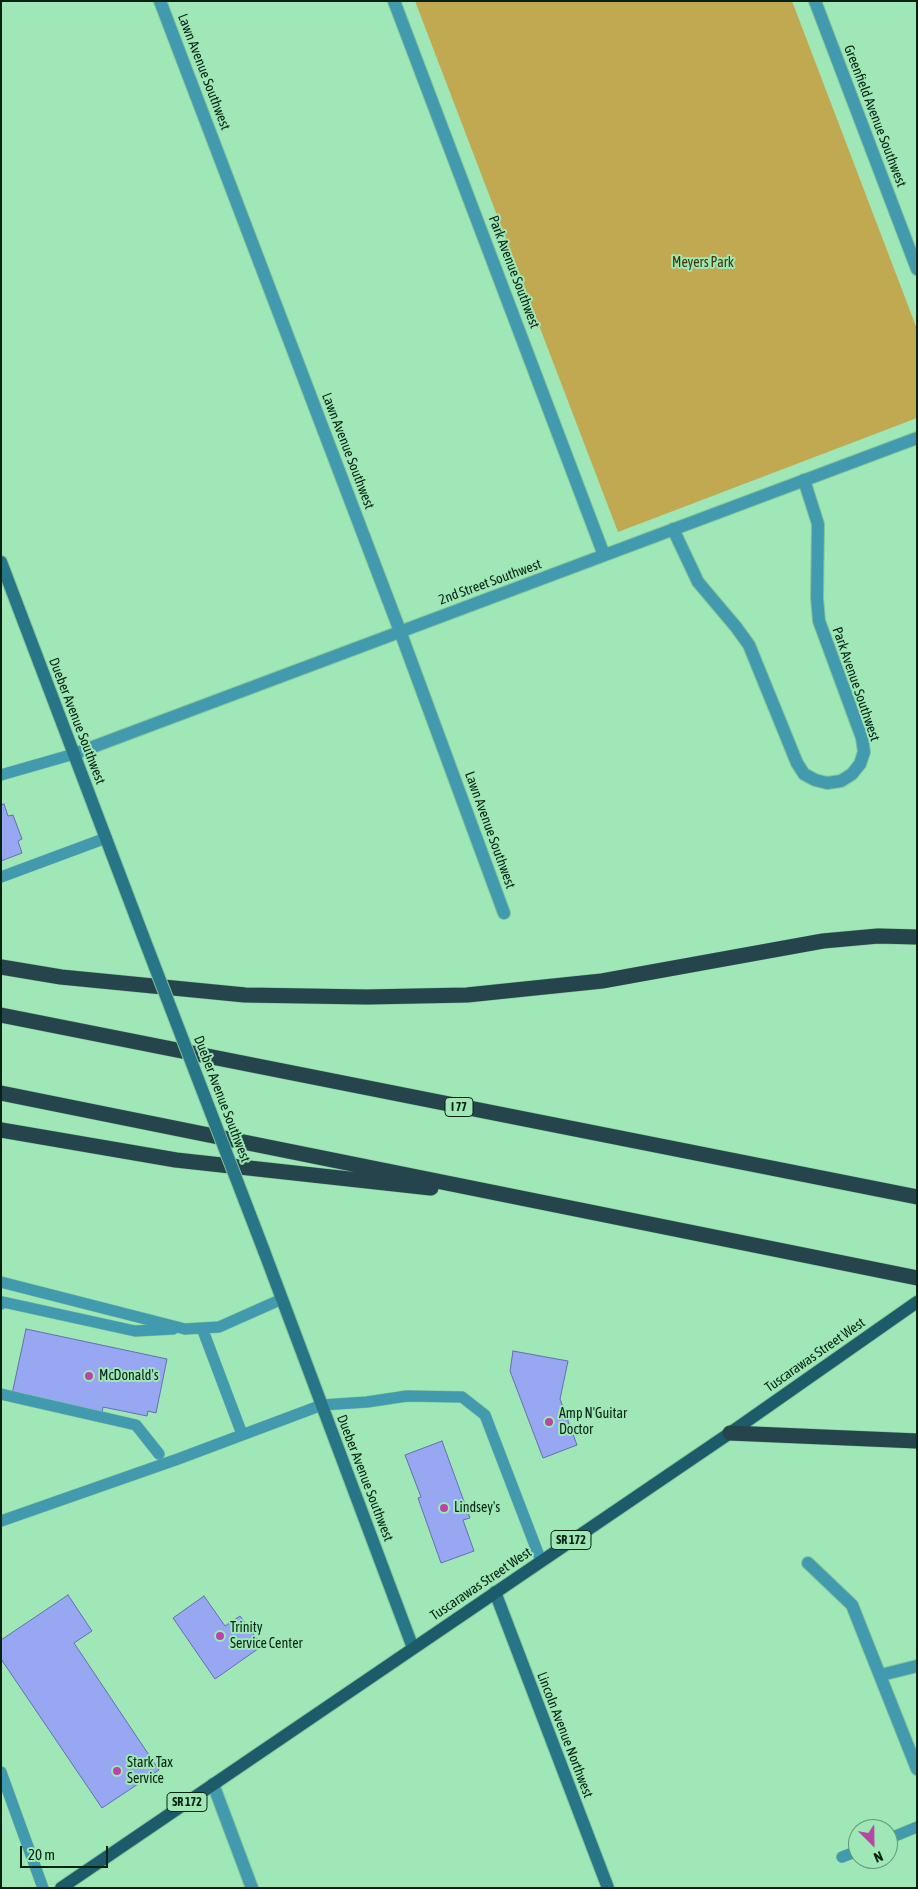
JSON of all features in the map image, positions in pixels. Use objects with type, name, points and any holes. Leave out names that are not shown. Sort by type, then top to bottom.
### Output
[{"type":"highway","points":[[1,967],[60,977],[245,995],[367,997],[467,995],[602,981],[823,942],[878,936],[917,937]]},
{"type":"highway","name":"I 77","points":[[1,1015],[917,1197]]},
{"type":"highway","points":[[1,1093],[917,1278]]},
{"type":"highway","points":[[1,1130],[176,1160],[528,1198]]},
{"type":"highway","points":[[730,1433],[917,1441]]},
{"type":"main road","name":"Tuscarawas Street West","points":[[61,1888],[730,1433],[917,1302]]},
{"type":"street","name":"Lawn Avenue Southwest","points":[[160,1],[400,631],[504,913]]},
{"type":"street","name":"Park Avenue Southwest","points":[[394,1],[604,555]]},
{"type":"street","name":"Greenfield Avenue Southwest","points":[[815,1],[917,269]]},
{"type":"street","name":"2nd Street Southwest","points":[[74,754],[917,438]]},
{"type":"street","name":"Park Avenue Southwest","points":[[673,529],[698,582],[736,627],[748,645],[797,763],[804,774],[815,780],[828,783],[841,781],[852,774],[860,764],[864,752],[862,738],[819,621],[817,598],[818,524],[804,480]]},
{"type":"street","name":"Dueber Avenue Southwest","points":[[1,562],[264,1251],[413,1648]]},
{"type":"street","points":[[808,1563],[852,1605],[917,1768]]},
{"type":"street","name":"Lincoln Avenue Northwest","points":[[495,1592],[608,1888]]},
{"type":"street","points":[[881,1676],[917,1666]]},
{"type":"street","points":[[212,1784],[252,1888]]},
{"type":"lane","points":[[1,775],[74,754]]},
{"type":"lane","points":[[1,877],[106,838]]},
{"type":"lane","points":[[1,1282],[185,1329]]},
{"type":"lane","points":[[2,1303],[135,1331],[219,1327],[282,1299]]},
{"type":"lane","points":[[202,1328],[242,1434]]},
{"type":"lane","points":[[1,1394],[136,1425],[159,1454]]},
{"type":"lane","points":[[1,1521],[178,1459],[322,1405],[367,1402],[407,1396],[462,1397],[485,1415],[541,1561]]},
{"type":"lane","points":[[1,1772],[43,1888]]},
{"type":"lane","points":[[898,1835],[917,1827]]},
{"type":"lane","points":[[842,1857],[848,1855]]},
{"type":"green space","name":"Meyers Park","points":[[415,1],[792,1],[917,329],[917,418],[618,532]]},
{"type":"building","points":[[4,804],[8,816],[13,815],[22,839],[18,841],[22,853],[1,861],[1,805]]},
{"type":"building","name":"McDonald's","points":[[26,1329],[167,1359],[156,1413],[148,1411],[147,1416],[103,1407],[102,1413],[12,1394]]},
{"type":"building","name":"Amp N'Guitar Doctor","points":[[513,1351],[568,1361],[560,1399],[577,1445],[543,1458],[510,1371]]},
{"type":"building","name":"Lindsey's","points":[[442,1441],[470,1518],[463,1520],[474,1551],[441,1563],[418,1498],[421,1497],[405,1455]]},
{"type":"building","points":[[68,1595],[92,1631],[74,1643],[159,1770],[102,1808],[1,1659],[1,1640]]},
{"type":"building","name":"Trinity Service Center","points":[[204,1596],[225,1626],[240,1616],[262,1646],[215,1679],[173,1618]]},
{"type":"place","name":"McDonald's","points":[[89,1376]]},
{"type":"place","name":"Amp N'Guitar Doctor","points":[[549,1422]]},
{"type":"place","name":"Lindsey's","points":[[444,1508]]},
{"type":"place","name":"Trinity Service Center","points":[[220,1636]]},
{"type":"place","name":"Stark Tax Service","points":[[117,1771]]}]
